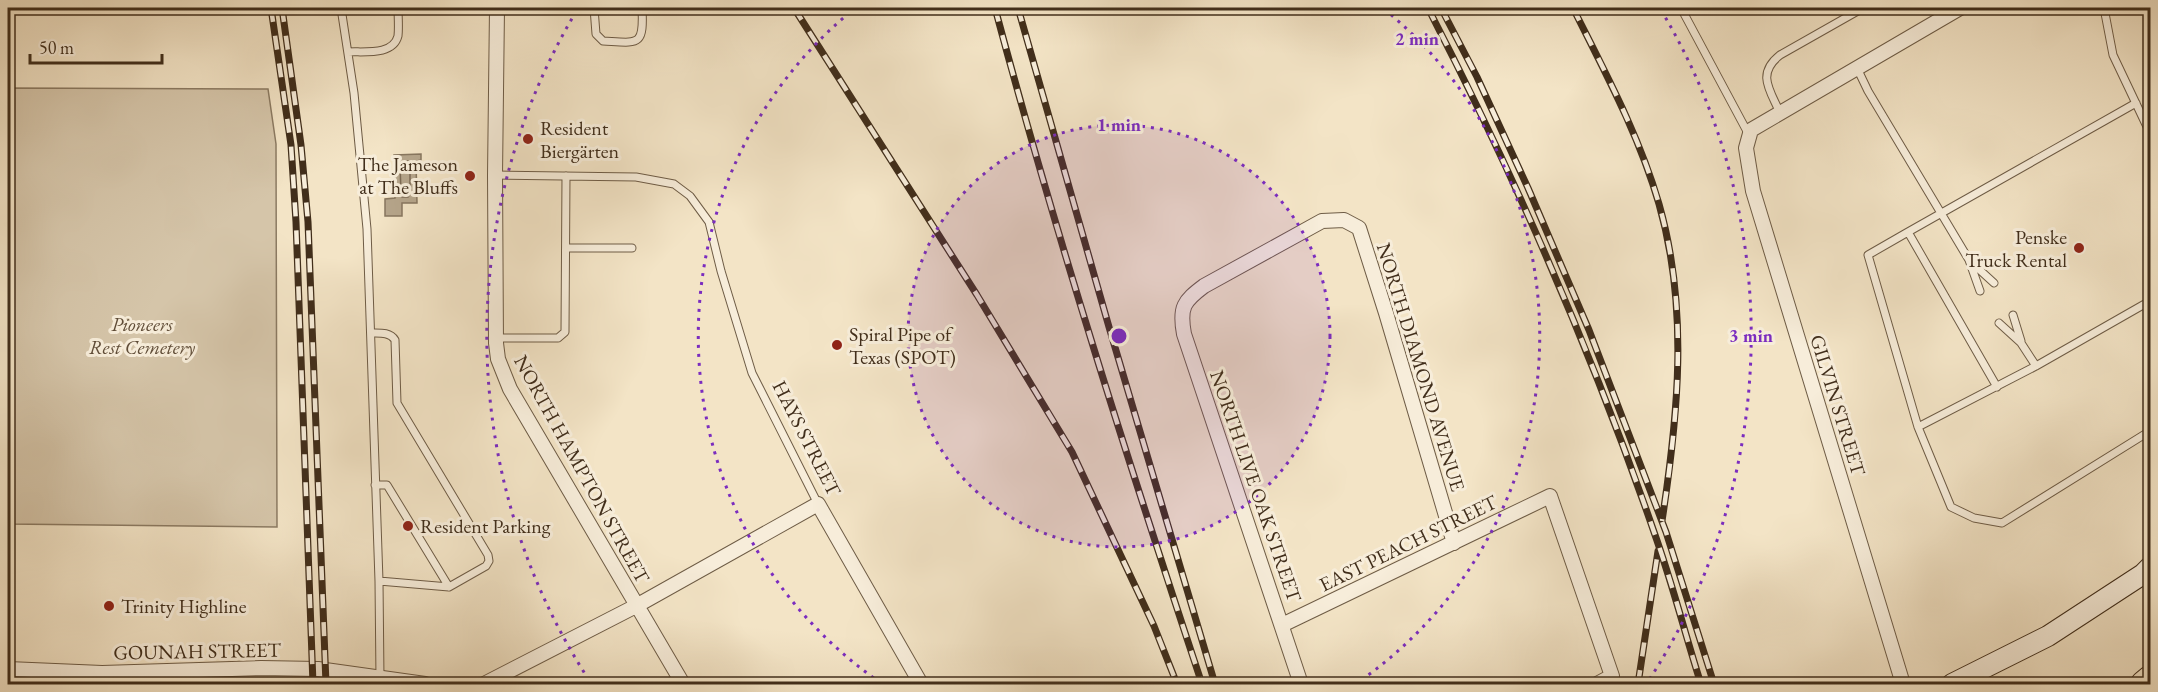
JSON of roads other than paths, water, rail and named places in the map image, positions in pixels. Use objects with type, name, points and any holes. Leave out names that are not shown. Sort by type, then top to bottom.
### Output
[{"type":"highway","points":[[2144,684],[2151,679]]},
{"type":"main road","points":[[1952,684],[2048,636],[2151,567]]},
{"type":"street","name":"NORTH HAMPTON STREET","points":[[497,8],[495,175],[498,359],[510,389],[683,684]]},
{"type":"street","points":[[1749,135],[1751,130],[1856,68],[1944,11],[1960,8]]},
{"type":"street","name":"GILVIN STREET","points":[[1749,135],[1746,148],[1753,191],[1902,684]]},
{"type":"street","name":"NORTH DIAMOND AVENUE","points":[[1335,221],[1344,220],[1359,228],[1454,543]]},
{"type":"street","name":"NORTH LIVE OAK STREET","points":[[1301,684],[1184,334],[1181,318],[1187,299],[1204,286],[1322,221],[1335,221]]},
{"type":"street","name":"EAST PEACH STREET","points":[[1282,625],[1550,496],[1612,676],[1597,684]]},
{"type":"street","points":[[484,684],[636,606],[818,504]]},
{"type":"street","name":"HAYS STREET","points":[[818,504],[920,684]]},
{"type":"street","name":"GOUNAH STREET","points":[[8,669],[102,673],[261,668],[318,669],[383,680],[425,684]]},
{"type":"lane","points":[[341,8],[354,93],[367,229],[383,680]]},
{"type":"lane","points":[[348,52],[387,50],[393,45],[398,36],[398,8]]},
{"type":"lane","points":[[594,8],[596,34],[603,41],[631,43],[639,39],[644,32],[642,8]]},
{"type":"lane","points":[[1681,8],[1749,135]]},
{"type":"lane","points":[[1780,113],[1767,85],[1766,74],[1769,63],[1779,54],[1863,8]]},
{"type":"lane","points":[[2104,8],[2113,55],[2151,133]]},
{"type":"lane","points":[[1856,68],[1969,260],[1980,291]]},
{"type":"lane","points":[[2136,103],[1868,255],[1918,427],[1951,507],[1974,518],[2002,523],[2151,431]]},
{"type":"lane","points":[[495,175],[566,176],[567,248],[565,332],[558,338],[496,338]]},
{"type":"lane","name":"HAYS STREET","points":[[566,176],[636,177],[674,184],[690,196],[709,222],[721,271],[752,373],[818,504]]},
{"type":"lane","points":[[1908,232],[1997,387]]},
{"type":"lane","points":[[567,248],[632,248]]},
{"type":"lane","points":[[1969,260],[1994,283]]},
{"type":"lane","points":[[1918,427],[2036,366],[2151,301]]},
{"type":"lane","points":[[2013,315],[2022,343],[2036,366]]},
{"type":"lane","points":[[1999,322],[2022,343]]},
{"type":"lane","points":[[371,333],[393,336],[397,403],[488,555],[489,561],[486,566],[449,587],[379,581]]},
{"type":"lane","points":[[375,485],[387,485],[449,587]]},
{"type":"water","points":[[421,154],[421,160],[416,161],[417,203],[402,203],[402,216],[385,216],[385,199],[395,198],[394,155]]},
{"type":"railway","points":[[271,8],[291,145],[296,222],[313,684]]},
{"type":"railway","points":[[282,8],[301,145],[308,222],[326,684]]},
{"type":"railway","points":[[794,8],[977,295],[1072,452],[1154,626],[1177,684]]},
{"type":"railway","points":[[995,8],[1094,348],[1202,684]]},
{"type":"railway","points":[[1018,8],[1109,327],[1215,684]]},
{"type":"railway","points":[[1428,8],[1521,201],[1605,398],[1667,570],[1701,684]]},
{"type":"railway","points":[[1441,8],[1477,77],[1589,330],[1666,532],[1714,684]]},
{"type":"railway","points":[[1573,8],[1621,104],[1642,153],[1659,204],[1668,243],[1674,283],[1678,362],[1668,482],[1662,521]]},
{"type":"railway","points":[[1638,684],[1658,551]]},
{"type":"place","name":"Resident Biergärten","points":[[528,139]]},
{"type":"place","name":"The Jameson at The Bluffs","points":[[470,176]]},
{"type":"place","name":"Penske Truck Rental","points":[[2079,248]]},
{"type":"place","name":"Spiral Pipe of Texas (SPOT)","points":[[837,345]]},
{"type":"place","name":"Resident Parking","points":[[408,526]]},
{"type":"place","name":"Trinity Highline","points":[[109,606]]},
{"type":"park label","name":"Pioneers Rest Cemetery","points":[[142,336]]}]
